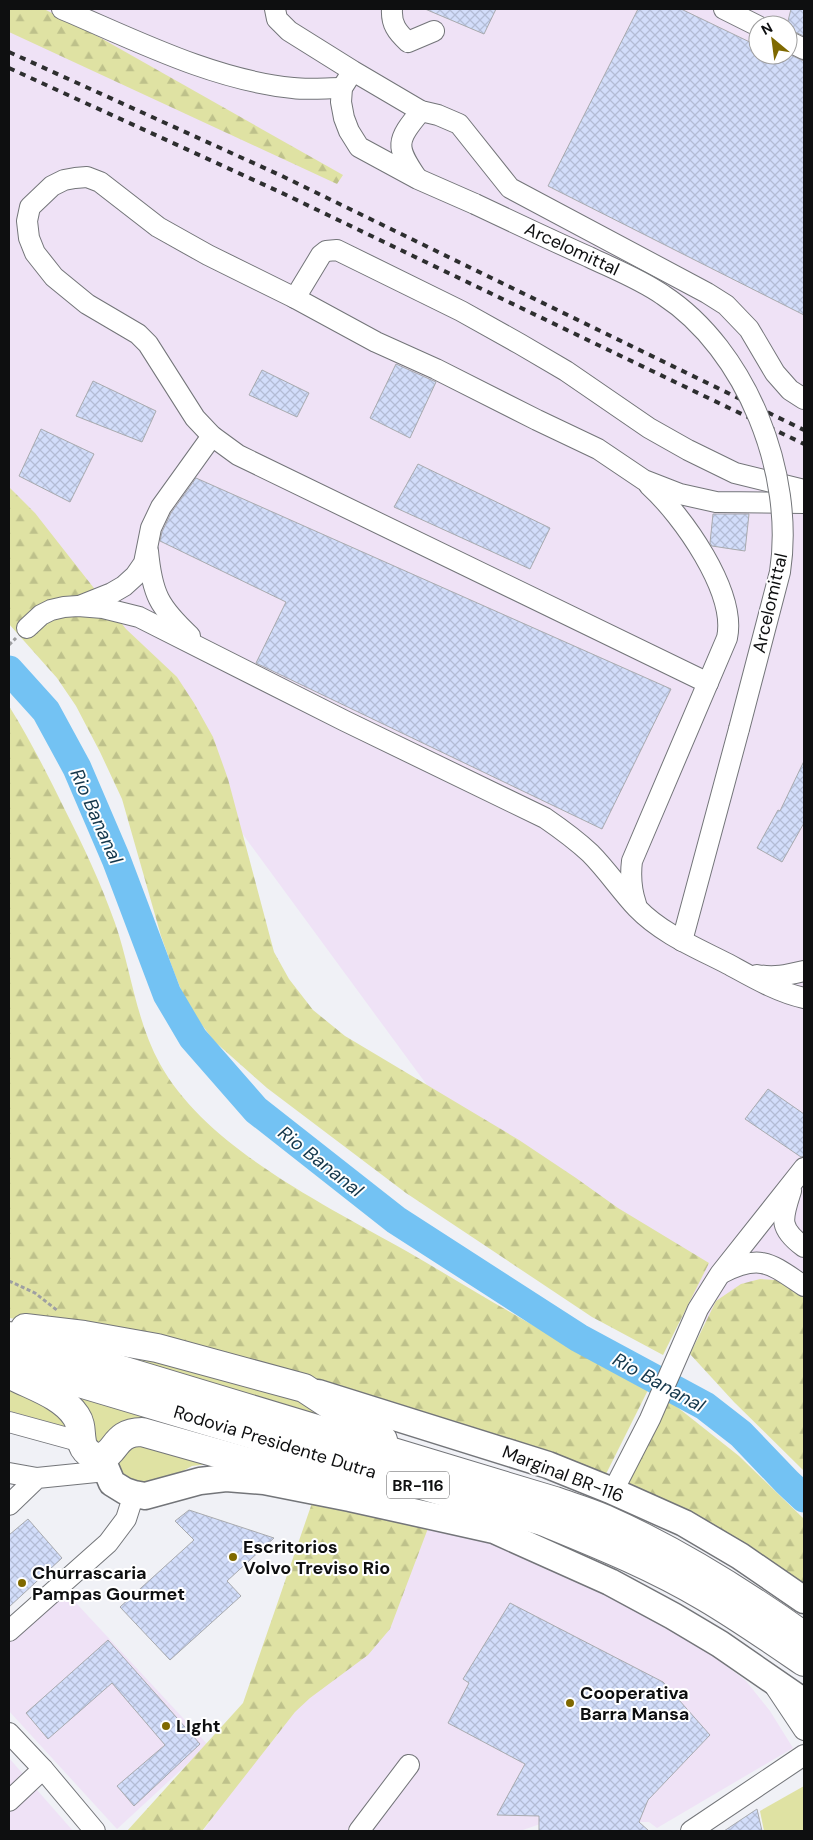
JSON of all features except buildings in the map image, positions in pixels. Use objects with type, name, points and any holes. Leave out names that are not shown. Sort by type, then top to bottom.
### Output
[{"type":"highway","points":[[9,1326],[84,1335],[156,1348],[304,1388],[409,1457]]},
{"type":"highway","name":"Rodovia Presidente Dutra","points":[[9,1336],[555,1501],[604,1519],[670,1552],[726,1584],[804,1636]]},
{"type":"highway","name":"Rodovia Presidente Dutra","points":[[9,1362],[542,1521],[644,1564],[705,1597],[804,1662]]},
{"type":"highway","points":[[9,1374],[61,1400],[70,1408],[96,1457],[109,1453],[121,1438],[133,1433],[142,1432],[252,1463],[360,1487],[394,1493],[474,1502]]},
{"type":"main road","name":"Marginal BR-116","points":[[304,1388],[548,1465],[611,1491],[684,1523],[740,1556],[804,1600]]},
{"type":"main road","points":[[96,1457],[112,1483],[134,1494],[145,1496],[193,1483],[226,1478],[264,1481],[494,1530],[557,1557],[626,1591],[712,1640],[804,1702]]},
{"type":"street","points":[[62,9],[213,71],[256,82],[294,88],[347,79]]},
{"type":"street","name":"Arcelomittal","points":[[275,9],[277,19],[289,31],[347,79],[421,111],[438,115],[459,124],[510,188],[707,292],[726,305],[749,329],[775,372],[790,390],[804,399]]},
{"type":"street","points":[[392,9],[393,25],[408,42],[434,31]]},
{"type":"street","points":[[724,9],[748,21]]},
{"type":"street","name":"Arcelomittal","points":[[347,79],[341,102],[349,131],[359,146],[418,179],[633,277],[664,295],[688,315],[712,340],[747,393],[764,430],[774,460],[780,490],[784,522],[784,549],[780,572],[682,941]]},
{"type":"street","points":[[418,179],[404,159],[400,144],[406,128],[421,111]]},
{"type":"street","points":[[638,908],[632,892],[630,875],[632,861],[728,638],[730,626],[727,609],[719,586],[704,556],[682,521],[660,495],[644,480],[598,449],[436,369],[376,342],[295,298],[208,255],[158,227],[100,182],[87,177],[64,180],[52,186],[30,207],[27,221],[29,238],[35,253],[54,277],[87,304],[138,334],[148,344],[195,418],[212,436],[238,455],[708,684]]},
{"type":"street","points":[[295,298],[321,255],[326,251],[337,250],[461,311],[512,340],[566,371],[649,428],[688,450],[735,473],[804,490]]},
{"type":"street","points":[[78,606],[124,586],[135,576],[144,563],[151,528],[160,507],[212,436]]},
{"type":"street","points":[[644,480],[680,494],[716,502],[804,503]]},
{"type":"street","points":[[148,547],[152,584],[158,599],[176,623],[202,648]]},
{"type":"street","points":[[27,628],[41,615],[51,610],[78,606],[103,608],[131,615],[202,648],[345,721],[545,818],[569,834],[591,854],[638,908],[653,922],[682,941],[745,973],[784,992],[804,998]]},
{"type":"street","points":[[745,973],[784,977],[804,971]]},
{"type":"street","points":[[799,1175],[785,1210],[784,1225],[791,1237],[804,1247]]},
{"type":"street","points":[[611,1491],[650,1419],[698,1308],[720,1274],[799,1175]]},
{"type":"street","points":[[720,1274],[743,1264],[760,1262],[774,1267],[804,1286]]},
{"type":"street","points":[[9,1422],[96,1457]]},
{"type":"street","points":[[9,1504],[37,1478],[96,1457]]},
{"type":"street","points":[[9,1473],[37,1478]]},
{"type":"street","points":[[9,1630],[108,1543],[126,1519],[134,1494]]},
{"type":"street","points":[[769,1678],[804,1730]]},
{"type":"street","points":[[9,1733],[96,1831]]},
{"type":"street","points":[[691,1831],[804,1755]]},
{"type":"street","points":[[359,1831],[409,1765]]},
{"type":"street","points":[[711,1831],[804,1767]]},
{"type":"street","points":[[9,1801],[42,1769]]},
{"type":"path","points":[[9,1281],[36,1293],[84,1335]]},
{"type":"shaded area","points":[[9,9],[804,9],[804,1397],[471,1145],[9,516]]},
{"type":"shaded area","points":[[424,1524],[494,1544],[566,1571],[639,1610],[707,1651],[746,1681],[770,1711],[793,1748],[657,1828],[649,1822],[546,1822],[520,1831],[203,1831]]},
{"type":"shaded area","name":"LIght","points":[[63,1589],[208,1745],[117,1829],[9,1711],[9,1639]]},
{"type":"shaded area","points":[[9,1758],[73,1831],[9,1831]]},
{"type":"green space","points":[[9,9],[44,9],[99,37],[343,175],[337,184],[9,32]]},
{"type":"green space","points":[[9,487],[35,513],[126,629],[177,677],[194,703],[213,737],[228,779],[274,952],[289,979],[313,1010],[345,1036],[519,1140],[618,1208],[709,1263],[663,1355],[592,1317],[406,1193],[267,1088],[214,1041],[184,997],[174,972],[161,936],[122,799],[100,752],[76,706],[57,678],[9,624]]},
{"type":"green space","points":[[9,706],[45,771],[92,866],[121,941],[145,1030],[160,1064],[181,1095],[207,1123],[238,1148],[306,1194],[527,1322],[650,1386],[604,1478],[80,1327],[9,1318]]},
{"type":"green space","points":[[760,1279],[776,1280],[804,1298],[804,1471],[734,1402],[690,1354],[716,1301],[741,1284]]},
{"type":"green space","points":[[20,1333],[103,1344],[295,1396],[358,1431]]},
{"type":"green space","points":[[9,1383],[48,1403],[70,1428],[9,1411]]},
{"type":"green space","points":[[50,1387],[271,1455],[137,1418],[117,1425],[100,1443],[97,1443]]},
{"type":"green space","points":[[667,1399],[739,1456],[804,1519],[804,1589],[624,1484]]},
{"type":"green space","points":[[132,1440],[209,1464],[192,1466],[159,1484],[130,1486],[117,1467],[118,1452]]},
{"type":"green space","points":[[312,1503],[430,1523],[390,1629],[368,1655],[310,1698],[295,1712],[202,1831],[127,1831],[243,1703]]},
{"type":"green space","points":[[804,1786],[804,1831],[764,1831],[760,1811]]},
{"type":"waterway","name":"Rio Bananal","points":[[9,670],[46,711],[77,768],[116,859],[167,994],[193,1038],[256,1110],[396,1220],[579,1338],[705,1406],[741,1434],[804,1498]]},
{"type":"railway","points":[[9,52],[282,176],[804,430]]},
{"type":"railway","points":[[9,68],[280,192],[804,444]]},
{"type":"place","name":"Escritorios Volvo Treviso Rio","points":[[233,1557]]},
{"type":"place","name":"Churrascaria Pampas Gourmet","points":[[22,1583]]},
{"type":"place","name":"Cooperativa Barra Mansa","points":[[570,1703]]},
{"type":"place","name":"LIght","points":[[166,1726]]}]
